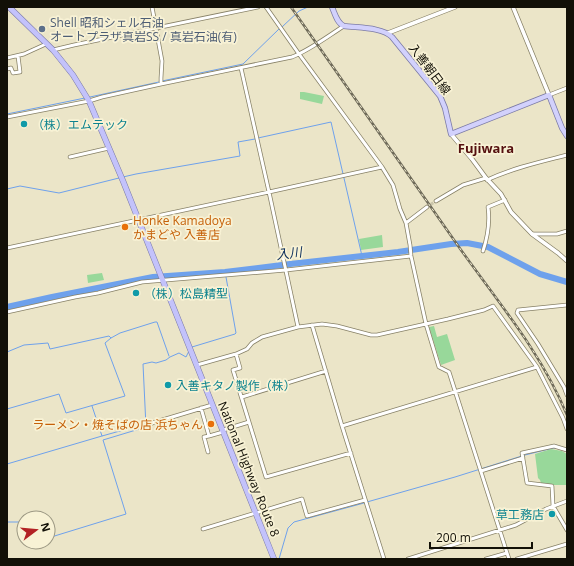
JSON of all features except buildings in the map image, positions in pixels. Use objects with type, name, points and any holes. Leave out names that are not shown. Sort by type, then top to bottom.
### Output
[{"type":"highway","name":"National Highway Route 8","points":[[9,7],[54,50],[89,101],[138,219],[274,559]]},
{"type":"main road","points":[[332,7],[338,21],[344,26],[372,29],[388,33]]},
{"type":"main road","name":"入善朝日線","points":[[388,33],[440,96],[445,108],[451,134]]},
{"type":"main road","points":[[451,134],[550,95],[562,128],[567,136]]},
{"type":"street","points":[[152,7],[162,62],[162,84]]},
{"type":"street","points":[[54,50],[258,7]]},
{"type":"street","points":[[266,7],[382,166],[394,185],[400,209],[406,223],[411,256],[426,324],[439,367],[449,372],[509,559]]},
{"type":"street","points":[[388,33],[455,7]]},
{"type":"street","points":[[513,7],[550,95],[567,88]]},
{"type":"street","points":[[7,117],[89,101],[292,57],[344,26]]},
{"type":"street","points":[[7,58],[24,54],[47,44]]},
{"type":"street","points":[[7,69],[11,68],[14,73],[20,72],[18,56]]},
{"type":"street","points":[[241,68],[298,327]]},
{"type":"street","points":[[451,134],[472,159],[486,179],[501,194],[511,212],[532,234],[558,253],[567,262]]},
{"type":"street","points":[[70,157],[109,148]]},
{"type":"street","points":[[436,201],[463,185],[486,179],[523,166],[567,155]]},
{"type":"street","points":[[7,248],[269,192],[382,166]]},
{"type":"street","points":[[483,251],[489,225],[488,206],[505,200]]},
{"type":"street","points":[[406,223],[427,207]]},
{"type":"street","points":[[532,234],[557,234],[567,232]]},
{"type":"street","points":[[7,312],[142,282],[286,270],[411,256]]},
{"type":"street","points":[[567,305],[518,310],[517,312],[564,387],[567,395]]},
{"type":"street","points":[[196,365],[236,354],[246,349],[262,337],[298,327],[322,324],[377,335],[484,310],[493,306],[537,367],[567,429]]},
{"type":"street","points":[[312,325],[350,453],[384,559]]},
{"type":"street","points":[[236,354],[240,368],[233,370],[266,478],[350,453]]},
{"type":"street","points":[[342,426],[537,367]]},
{"type":"street","points":[[242,397],[326,371]]},
{"type":"street","points":[[149,424],[212,405]]},
{"type":"street","points":[[201,408],[209,436]]},
{"type":"street","points":[[208,452],[204,437],[249,422]]},
{"type":"street","points":[[567,450],[554,446],[522,453],[527,483],[552,486],[553,506],[567,530]]},
{"type":"street","points":[[481,470],[523,458]]},
{"type":"street","points":[[204,529],[302,499],[307,516],[365,500]]},
{"type":"street","points":[[408,559],[516,525],[553,506],[567,501]]},
{"type":"street","points":[[517,559],[567,544]]},
{"type":"street","points":[[486,559],[507,553]]},
{"type":"green space","points":[[300,92],[324,96],[322,104],[300,99]]},
{"type":"green space","points":[[382,235],[383,247],[361,250],[359,239]]},
{"type":"green space","points":[[102,273],[104,280],[88,283],[87,275]]},
{"type":"green space","points":[[434,326],[437,337],[447,334],[455,360],[441,365],[429,327]]},
{"type":"green space","points":[[551,449],[562,451],[567,454],[567,485],[541,483],[538,478],[535,454]]},
{"type":"waterway","points":[[282,27],[299,11],[308,7]]},
{"type":"waterway","points":[[162,81],[243,64],[279,29]]},
{"type":"waterway","points":[[90,97],[159,82]]},
{"type":"waterway","points":[[7,114],[85,98]]},
{"type":"waterway","points":[[258,138],[331,122],[362,256]]},
{"type":"waterway","points":[[123,177],[240,156],[238,142],[255,139]]},
{"type":"waterway","points":[[7,189],[20,186],[59,193],[119,178]]},
{"type":"waterway","name":"入川","points":[[7,307],[153,277],[225,272],[467,243],[488,247],[540,274],[567,282]]},
{"type":"waterway","points":[[192,347],[236,333],[226,277]]},
{"type":"waterway","points":[[7,352],[24,345],[48,343],[50,349],[109,336],[111,338],[120,333],[157,322],[169,356]]},
{"type":"waterway","points":[[7,409],[59,394],[66,413],[125,396],[105,343],[111,338]]},
{"type":"waterway","points":[[56,536],[126,514],[103,440],[146,427],[143,364],[152,362],[156,363],[166,360],[179,353],[186,357],[189,351]]},
{"type":"waterway","points":[[92,406],[102,436],[145,424]]},
{"type":"waterway","points":[[7,464],[102,436]]},
{"type":"waterway","points":[[367,502],[525,455],[556,448]]},
{"type":"waterway","points":[[563,450],[567,452]]},
{"type":"waterway","points":[[279,559],[288,528],[294,522],[364,503]]},
{"type":"waterway","points":[[7,522],[16,522]]},
{"type":"tunnel","points":[[427,207],[436,201]]},
{"type":"railway","points":[[291,7],[461,250],[505,309],[545,371],[567,415]]},
{"type":"place","name":"Shell 昭和シェル石油 オートプラザ真岩SS / 真岩石油(有)","points":[[42,29]]},
{"type":"place","name":"（株）エムテック","points":[[24,124]]},
{"type":"place","name":"Honke Kamadoya かまどや 入善店","points":[[125,227]]},
{"type":"place","name":"（株）松島精型","points":[[136,293]]},
{"type":"place","name":"入善キタノ製作（株）","points":[[168,385]]},
{"type":"place","name":"ラーメン・焼そばの店 浜ちゃん","points":[[211,424]]},
{"type":"place","name":"草工務店","points":[[552,514]]},
{"type":"district","name":"Fujiwara","points":[[486,148]]}]
